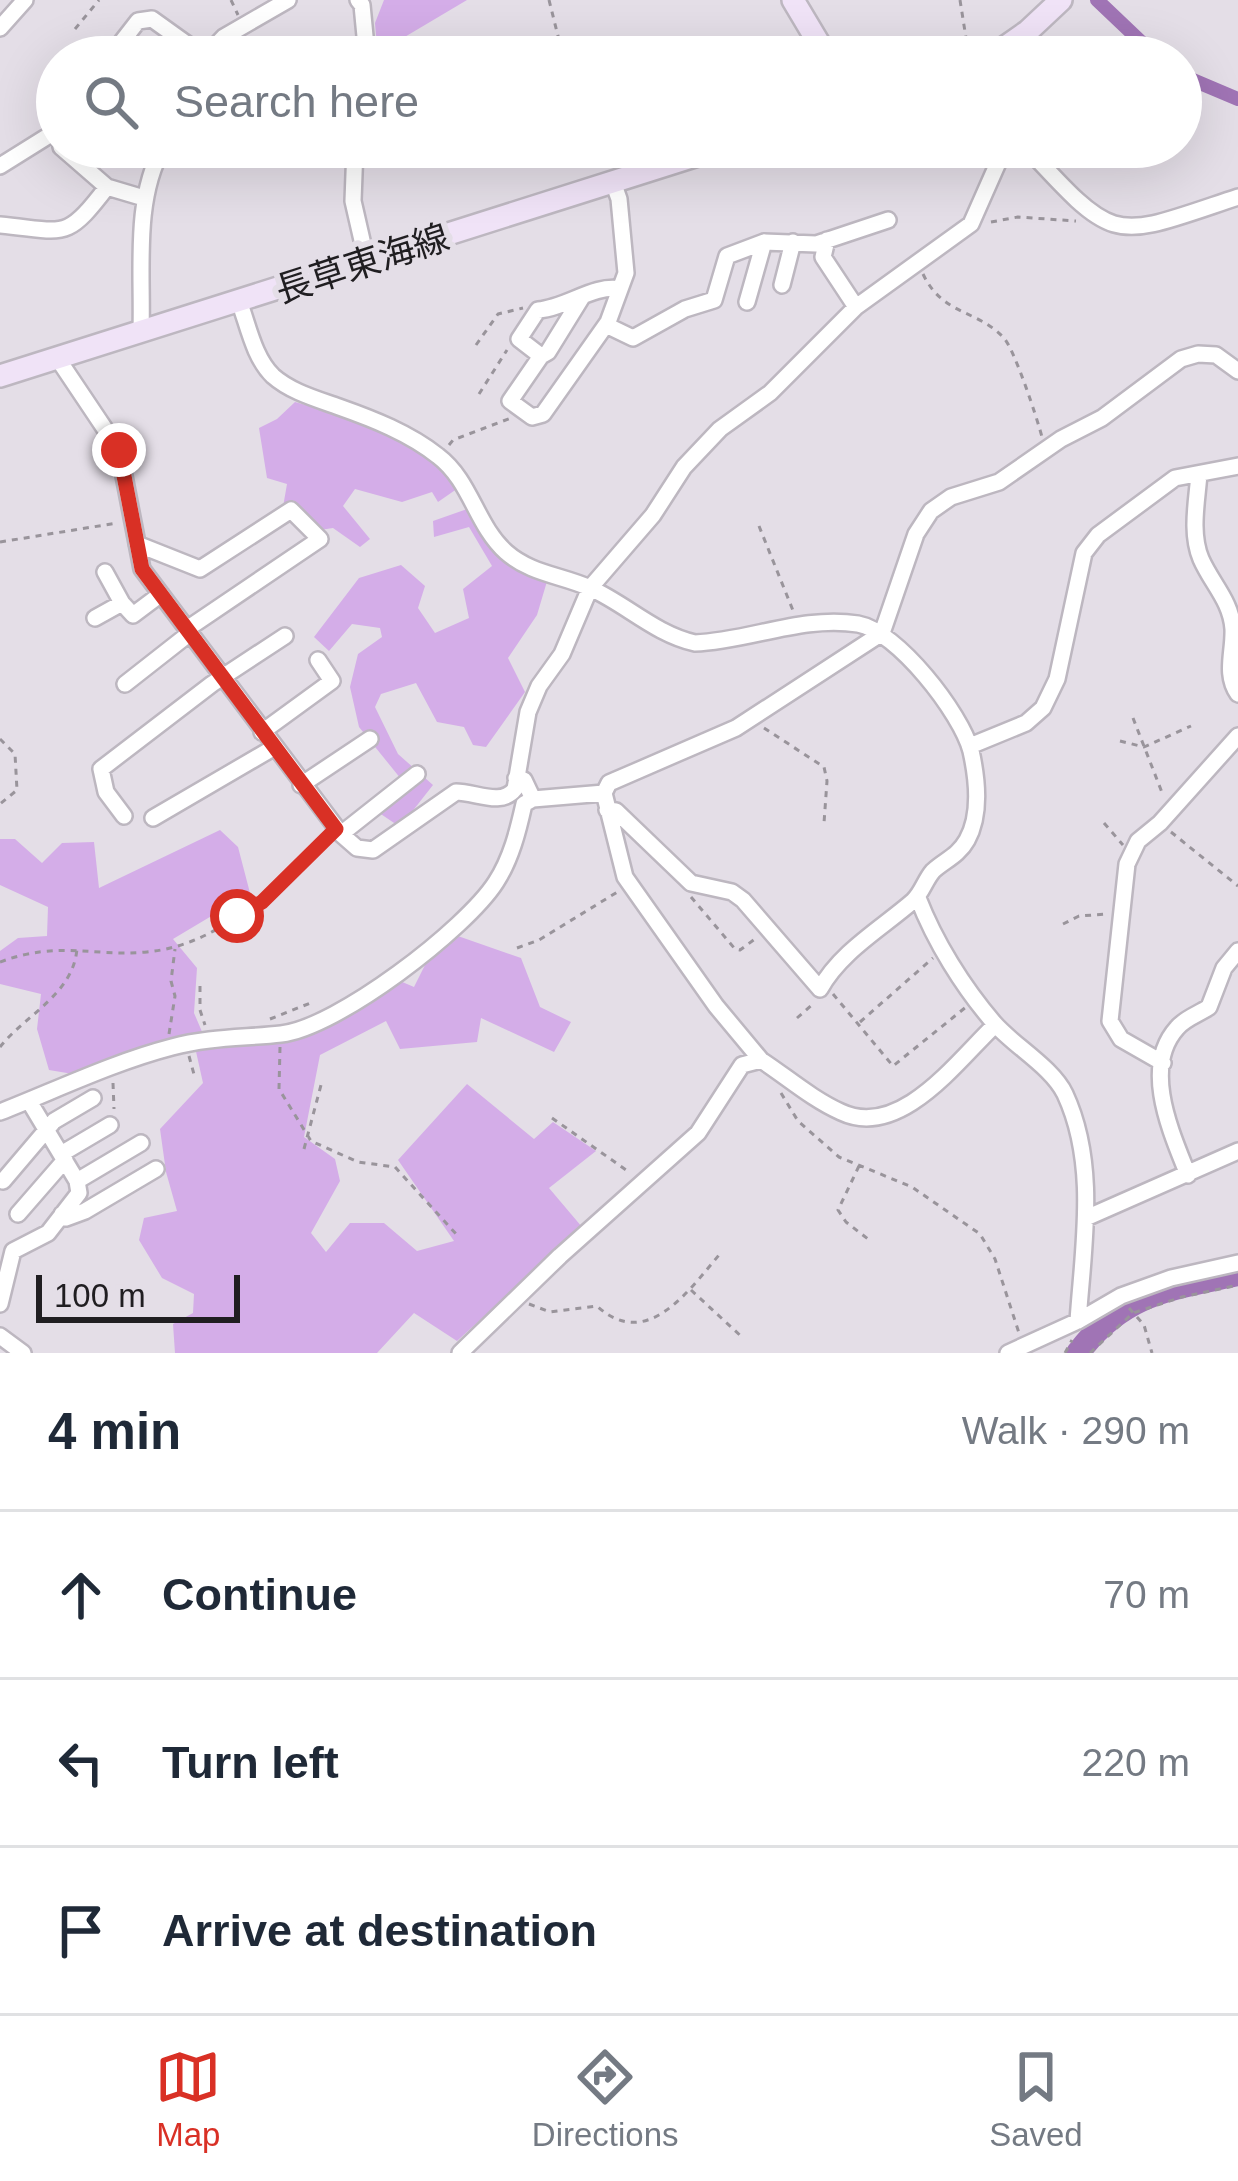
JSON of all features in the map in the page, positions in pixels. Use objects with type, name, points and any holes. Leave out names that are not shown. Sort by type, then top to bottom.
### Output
[{"type":"main road","points":[[794,0],[815,36]]},
{"type":"main road","points":[[1021,36],[1061,0]]},
{"type":"main road","name":"長草東海線","points":[[0,376],[657,168]]},
{"type":"street","points":[[0,28],[25,0]]},
{"type":"street","points":[[226,36],[288,0]]},
{"type":"street","points":[[358,0],[365,36]]},
{"type":"street","points":[[126,36],[137,21],[152,19],[176,36]]},
{"type":"street","points":[[0,166],[36,148]]},
{"type":"street","points":[[87,168],[106,187],[145,198]]},
{"type":"street","points":[[142,332],[145,198],[151,168]]},
{"type":"street","points":[[354,168],[353,200],[367,262]]},
{"type":"street","points":[[58,358],[119,450],[142,569],[301,785],[357,848],[373,850],[456,792],[505,798],[514,789],[528,712],[539,686],[562,654],[590,588],[653,515],[685,467],[721,429],[770,393],[856,307],[971,224],[996,168]]},
{"type":"street","points":[[1046,168],[1094,217],[1111,225],[1145,226],[1238,197]]},
{"type":"street","points":[[582,297],[510,401],[532,417],[543,414],[606,325],[626,273],[613,182]]},
{"type":"street","points":[[0,225],[61,231],[79,224],[106,187]]},
{"type":"street","points":[[825,248],[888,220]]},
{"type":"street","points":[[606,325],[633,338],[685,309],[714,300],[727,256],[764,242],[825,248],[856,307]]},
{"type":"street","points":[[747,302],[764,242]]},
{"type":"street","points":[[782,285],[793,242]]},
{"type":"street","points":[[818,278],[825,248]]},
{"type":"street","points":[[541,356],[519,339],[538,310],[558,308],[608,286],[620,289]]},
{"type":"street","points":[[0,1112],[178,1046],[283,1034],[360,999],[468,916],[502,872],[524,804],[533,800],[605,801],[691,883],[732,892],[822,990],[843,960],[918,898],[932,873],[957,855],[976,814],[970,746],[932,683],[882,633],[833,621],[695,643],[672,638],[590,588],[530,568],[504,550],[467,486],[439,457],[393,430],[300,393],[274,376],[260,358],[238,302]]},
{"type":"street","points":[[995,1025],[913,1102],[889,1115],[861,1119],[842,1113],[761,1060],[703,989],[630,884],[615,850],[605,801],[609,783],[736,728],[882,633],[916,534],[931,512],[951,497],[999,482],[1045,449],[1102,418],[1180,359],[1198,353],[1216,355],[1238,371]]},
{"type":"street","points":[[970,746],[1026,723],[1043,708],[1057,679],[1084,553],[1098,535],[1175,478],[1238,466]]},
{"type":"street","points":[[1199,474],[1196,539],[1201,559],[1227,602],[1233,629],[1229,663],[1238,694]]},
{"type":"street","points":[[125,684],[188,631],[320,539],[291,510],[200,569],[137,544]]},
{"type":"street","points":[[105,572],[133,615],[160,594]]},
{"type":"street","points":[[95,618],[122,603]]},
{"type":"street","points":[[124,816],[106,792],[101,769],[285,636]]},
{"type":"street","points":[[262,732],[332,681],[318,660]]},
{"type":"street","points":[[1163,1063],[1121,1040],[1113,1030],[1110,1012],[1126,848],[1165,818],[1238,736]]},
{"type":"street","points":[[301,785],[370,739]]},
{"type":"street","points":[[153,818],[273,748]]},
{"type":"street","points":[[339,831],[417,774]]},
{"type":"street","points":[[516,778],[524,780],[533,800]]},
{"type":"street","points":[[918,898],[932,933],[995,1025],[1063,1090],[1083,1157],[1086,1218],[1078,1322]]},
{"type":"street","points":[[1188,1175],[1161,1104],[1163,1063],[1170,1036],[1184,1021],[1209,1007],[1224,968],[1238,951]]},
{"type":"street","points":[[460,1353],[698,1133],[742,1065],[761,1060]]},
{"type":"street","points":[[3,1181],[54,1121],[93,1098]]},
{"type":"street","points":[[29,1101],[94,1214]]},
{"type":"street","points":[[18,1214],[63,1157],[112,1119]]},
{"type":"street","points":[[0,1304],[9,1256],[19,1245],[48,1233],[78,1187],[141,1143]]},
{"type":"street","points":[[1086,1218],[1238,1151]]},
{"type":"street","points":[[62,1214],[94,1214],[157,1169]]},
{"type":"street","points":[[1008,1353],[1078,1322],[1121,1296],[1171,1278],[1238,1263]]},
{"type":"street","points":[[3,1342],[23,1353]]},
{"type":"path","points":[[75,29],[99,0]]},
{"type":"path","points":[[549,0],[558,36]]},
{"type":"path","points":[[960,0],[966,36]]},
{"type":"path","points":[[971,224],[1018,217],[1083,221],[1094,217]]},
{"type":"path","points":[[917,261],[936,297],[1009,344],[1045,449]]},
{"type":"path","points":[[476,345],[498,314],[538,310]]},
{"type":"path","points":[[479,394],[513,341],[519,339]]},
{"type":"path","points":[[439,457],[453,440],[515,416],[521,409]]},
{"type":"path","points":[[0,542],[132,520]]},
{"type":"path","points":[[759,526],[798,626]]},
{"type":"path","points":[[755,715],[769,732],[824,766],[824,824]]},
{"type":"path","points":[[1133,718],[1165,818],[1238,886]]},
{"type":"path","points":[[1120,741],[1144,747],[1191,726]]},
{"type":"path","points":[[0,739],[15,754],[17,790],[0,804]]},
{"type":"path","points":[[1104,824],[1126,848],[1111,853]]},
{"type":"path","points":[[0,962],[77,948],[147,952],[175,946],[262,902],[339,831]]},
{"type":"path","points":[[691,883],[692,900],[735,949],[773,934]]},
{"type":"path","points":[[517,948],[539,940],[630,884]]},
{"type":"path","points":[[1064,924],[1079,916],[1122,913]]},
{"type":"path","points":[[175,946],[178,1046],[195,1078]]},
{"type":"path","points":[[0,1047],[62,985],[76,964],[77,948]]},
{"type":"path","points":[[860,1022],[943,949]]},
{"type":"path","points":[[200,986],[200,1010],[212,1040]]},
{"type":"path","points":[[797,1018],[822,990],[860,1022],[893,1066],[976,998]]},
{"type":"path","points":[[262,1033],[270,1019],[313,1003]]},
{"type":"path","points":[[283,1034],[279,1089],[308,1136],[328,1151],[358,1162],[395,1167],[457,1235]]},
{"type":"path","points":[[112,1070],[112,1119]]},
{"type":"path","points":[[777,1070],[776,1084],[798,1121],[838,1157],[912,1187],[980,1234],[995,1259],[1024,1346]]},
{"type":"path","points":[[304,1149],[321,1085]]},
{"type":"path","points":[[552,1118],[643,1183]]},
{"type":"path","points":[[860,1166],[838,1210],[868,1239]]},
{"type":"path","points":[[519,1298],[550,1312],[597,1306],[623,1324],[635,1326],[690,1289],[719,1255]]},
{"type":"path","points":[[1090,1353],[1133,1313],[1238,1285]]},
{"type":"path","points":[[690,1289],[742,1338]]},
{"type":"path","points":[[1133,1313],[1144,1325],[1152,1353]]},
{"type":"shaded area","points":[[384,0],[467,0],[406,36],[376,36],[375,23]]},
{"type":"shaded area","points":[[295,402],[384,434],[424,456],[461,486],[438,502],[432,492],[402,502],[355,489],[343,506],[370,539],[360,547],[333,528],[320,530],[283,507],[287,484],[267,478],[259,428]]},
{"type":"shaded area","points":[[470,508],[497,551],[548,578],[537,615],[508,658],[525,692],[486,747],[473,745],[464,727],[437,722],[416,683],[381,694],[375,707],[398,754],[433,785],[400,827],[369,806],[401,779],[359,727],[350,687],[358,654],[382,637],[380,628],[352,624],[329,651],[314,637],[359,578],[401,565],[425,586],[418,608],[435,633],[469,618],[463,589],[492,566],[469,527],[434,537],[433,521]]},
{"type":"shaded area","points":[[220,830],[238,847],[250,893],[173,939],[197,968],[194,1013],[203,1034],[79,1075],[49,1070],[37,1029],[41,994],[0,984],[0,951],[18,938],[47,936],[48,907],[0,885],[0,839],[15,839],[42,863],[62,843],[94,842],[99,888]]},
{"type":"shaded area","points":[[455,935],[521,958],[540,1007],[571,1022],[554,1052],[481,1018],[477,1042],[400,1049],[386,1021],[320,1055],[304,1137],[335,1159],[340,1181],[311,1233],[326,1252],[350,1223],[384,1223],[417,1251],[454,1241],[398,1160],[467,1084],[534,1139],[553,1122],[596,1151],[549,1188],[582,1227],[457,1341],[414,1313],[377,1353],[175,1353],[173,1324],[193,1313],[194,1294],[162,1278],[139,1240],[144,1218],[177,1211],[160,1129],[203,1083],[195,1047],[323,1028],[400,981],[414,987],[428,959]]},
{"type":"waterway","points":[[1097,0],[1135,36]]},
{"type":"waterway","points":[[1202,84],[1238,99]]},
{"type":"waterway","points":[[1078,1353],[1112,1317],[1130,1306],[1169,1290],[1238,1274]]},
{"type":"route","points":[[119,450],[142,569],[336,829],[262,902],[237,916]]}]
